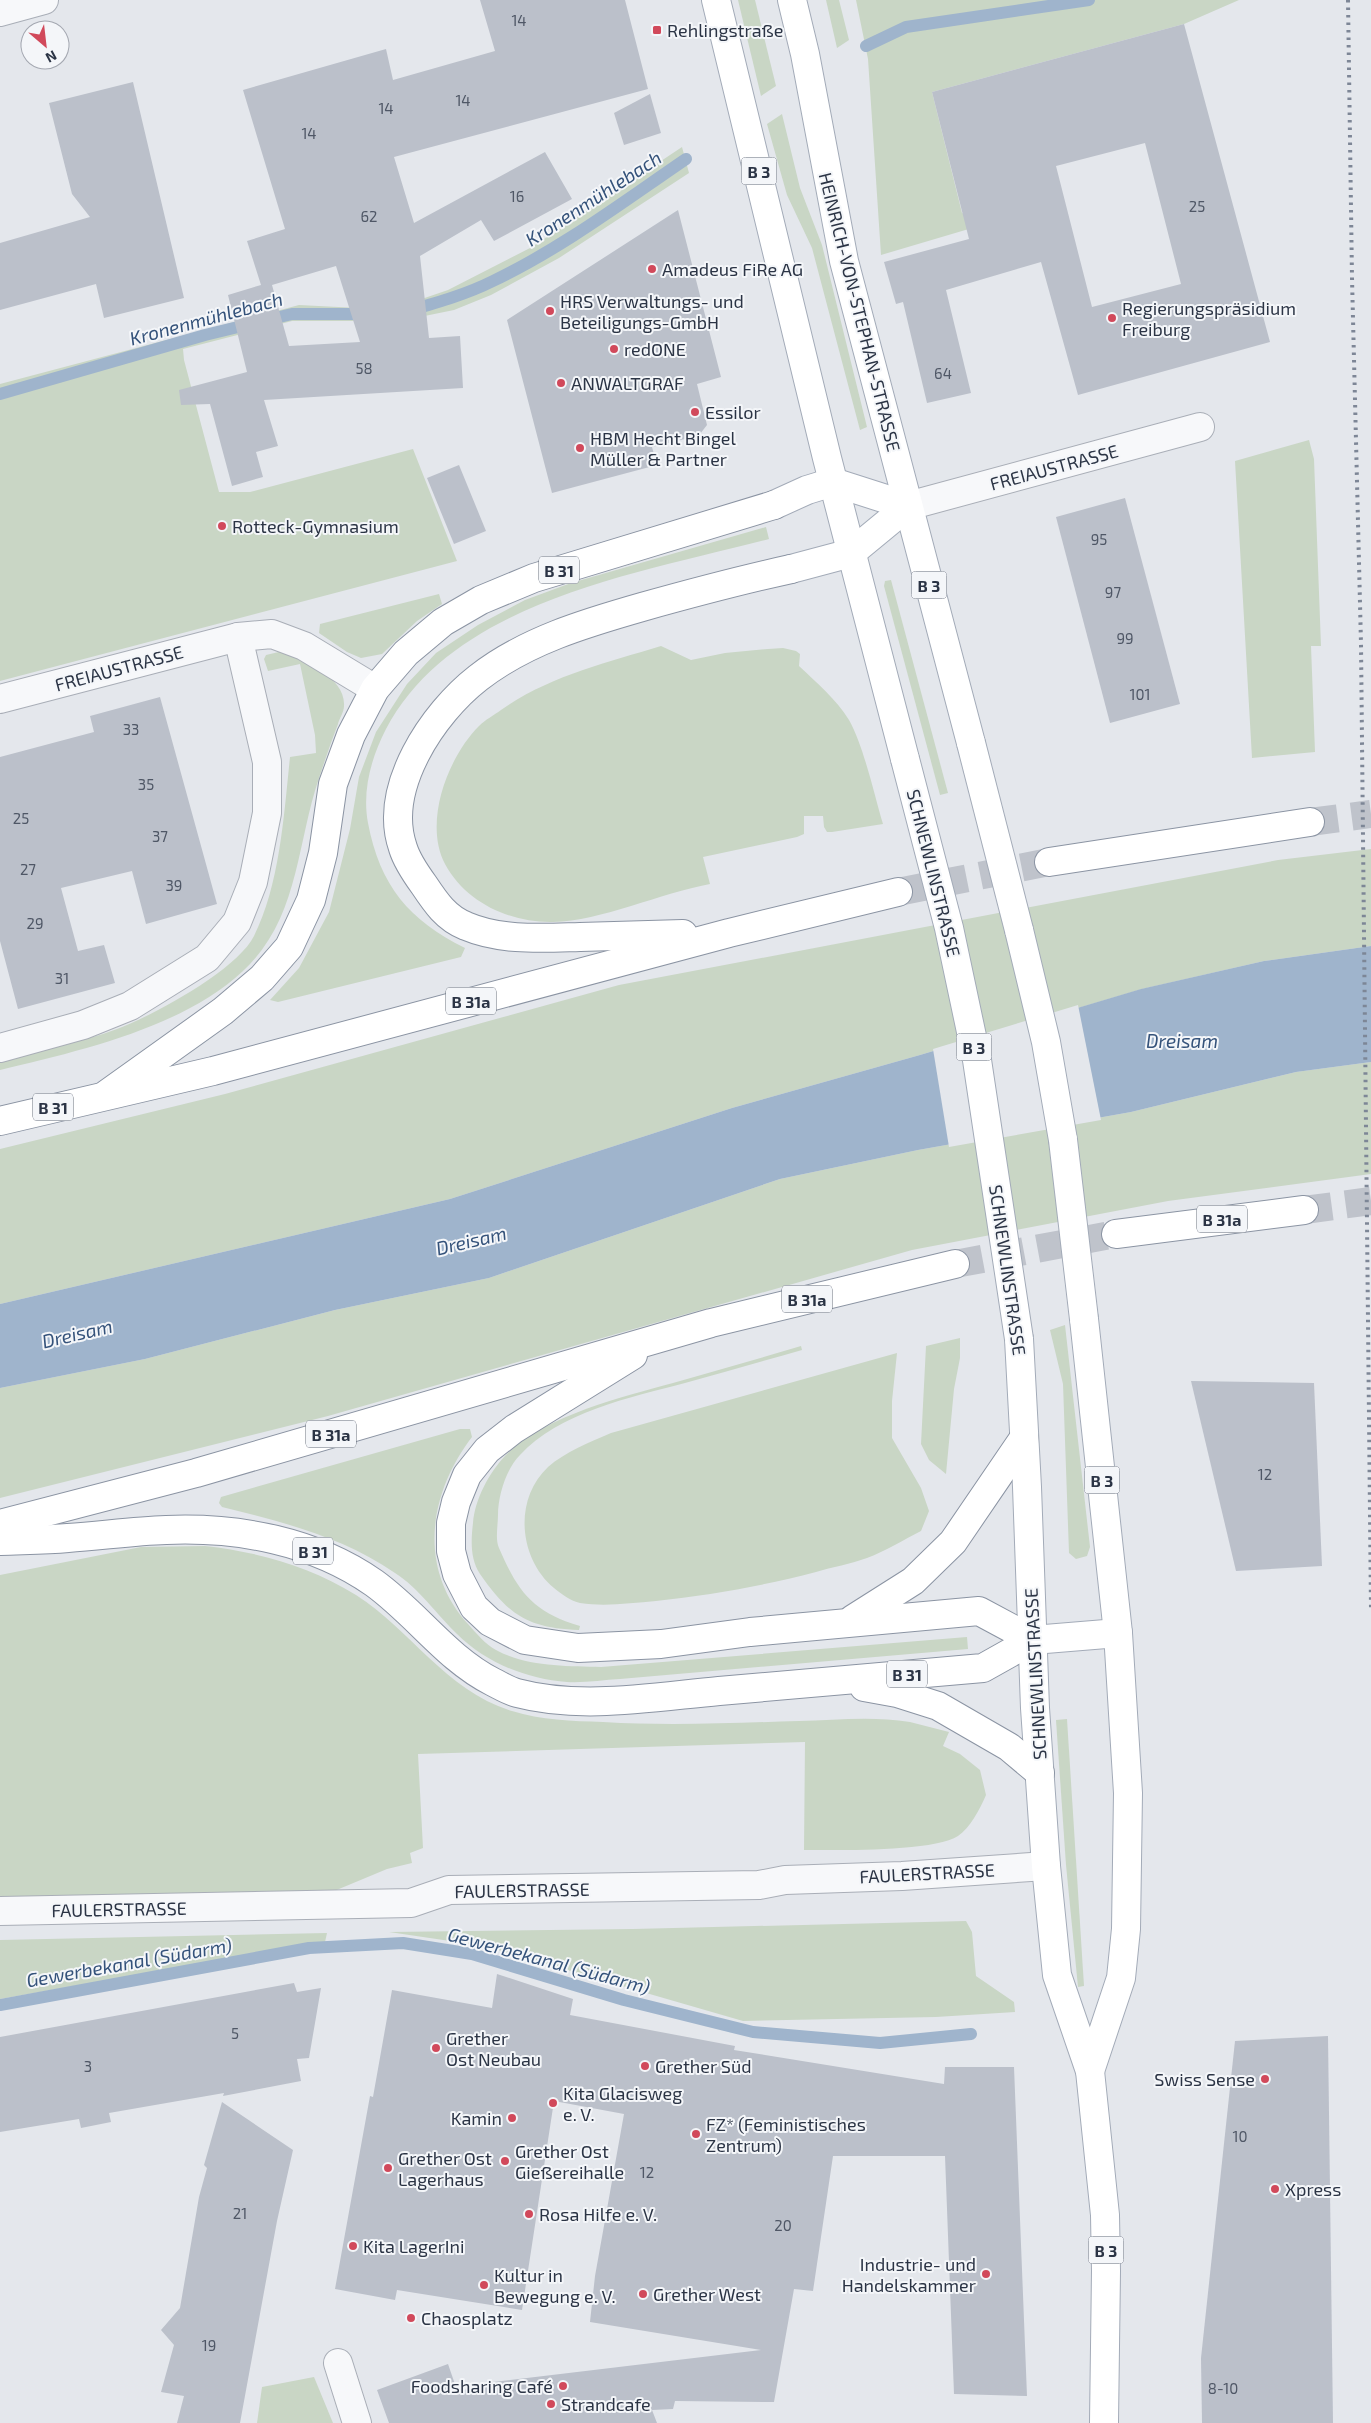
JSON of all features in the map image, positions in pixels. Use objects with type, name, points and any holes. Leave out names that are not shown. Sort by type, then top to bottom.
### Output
[{"type":"main road","name":"B 3","points":[[716,0],[833,482]]},
{"type":"main road","name":"HEINRICH-VON-STEPHAN-STRASSE","points":[[792,0],[805,54],[844,261],[908,506]]},
{"type":"main road","name":"B 31","points":[[0,1121],[107,1094],[223,1011],[262,978],[289,947],[311,900],[323,854],[333,784],[351,735],[375,690],[406,653],[443,622],[481,600],[569,566],[774,506],[807,490],[833,482]]},
{"type":"main road","points":[[833,482],[908,506]]},
{"type":"main road","name":"SCHNEWLINSTRASSE","points":[[833,482],[949,928],[977,1060],[1019,1339],[1046,1866],[1057,1975],[1090,2071],[1105,2214],[1104,2423]]},
{"type":"main road","points":[[729,933],[498,936],[465,926],[440,910],[415,872],[403,848],[398,823],[400,800],[414,758],[436,718],[479,677],[512,656],[554,636],[606,617],[709,588],[851,553],[908,506]]},
{"type":"main road","name":"SCHNEWLINSTRASSE","points":[[908,506],[972,743],[1046,1042],[1063,1140],[1084,1319],[1118,1633],[1128,1793],[1126,1929],[1120,1978],[1090,2071]]},
{"type":"main road","points":[[1049,862],[1310,822]]},
{"type":"main road","name":"B 31a","points":[[107,1094],[213,1071],[729,933],[898,892]]},
{"type":"main road","name":"B 31a","points":[[1116,1234],[1304,1210]]},
{"type":"main road","name":"B 31a","points":[[0,1524],[205,1471],[660,1338],[834,1292],[955,1264]]},
{"type":"main road","points":[[660,1338],[555,1406],[514,1429],[487,1450],[467,1475],[456,1502],[451,1523],[451,1551],[457,1574],[474,1607],[490,1622],[525,1640],[578,1648],[661,1644],[850,1622],[979,1611],[1033,1640],[1118,1633]]},
{"type":"main road","points":[[850,1622],[912,1581],[953,1542],[1024,1438]]},
{"type":"main road","name":"B 31","points":[[0,1541],[217,1530],[296,1544],[341,1563],[373,1583],[399,1603],[444,1649],[473,1672],[514,1693],[556,1701],[625,1699],[983,1668],[1033,1640]]},
{"type":"main road","points":[[831,1681],[896,1693],[938,1706],[1009,1747],[1040,1773]]},
{"type":"street","points":[[0,12],[44,0]]},
{"type":"street","name":"FREIAUSTRASSE","points":[[908,506],[1200,427]]},
{"type":"street","name":"FREIAUSTRASSE","points":[[0,699],[238,637],[272,634],[304,646],[375,690]]},
{"type":"street","points":[[0,1048],[82,1025],[130,1006],[207,958],[237,922],[253,882],[267,813],[267,762],[238,637]]},
{"type":"street","name":"FAULERSTRASSE","points":[[0,1911],[411,1903],[450,1890],[759,1885],[785,1880],[902,1876],[1046,1866]]},
{"type":"street","points":[[338,2363],[357,2423]]},
{"type":"green space","points":[[738,0],[755,0],[776,86],[761,96]]},
{"type":"green space","points":[[826,0],[839,0],[849,40],[837,48]]},
{"type":"green space","points":[[856,0],[1239,0],[1184,24],[932,92],[962,213],[989,223],[881,255],[868,59]]},
{"type":"green space","points":[[782,114],[800,188],[822,245],[867,427],[860,430],[812,248],[787,195],[767,124]]},
{"type":"green space","name":"Rotteck-Gymnasium","points":[[682,147],[689,173],[559,258],[491,295],[454,310],[400,321],[292,321],[183,349],[184,360],[219,492],[250,492],[413,449],[457,561],[0,681],[0,384],[299,305],[378,309],[407,304],[448,290],[532,247]]},
{"type":"green space","points":[[1309,440],[1314,459],[1321,646],[1311,646],[1315,752],[1252,758],[1235,461]]},
{"type":"green space","points":[[766,527],[769,539],[609,580],[555,598],[503,621],[457,650],[417,685],[386,729],[376,751],[367,787],[366,811],[373,845],[389,883],[400,899],[428,926],[465,948],[461,957],[278,1002],[270,1000],[299,968],[329,912],[350,829],[359,777],[376,732],[407,684],[436,653],[478,625],[525,600],[571,583]]},
{"type":"green space","points":[[891,580],[948,793],[940,795],[884,586],[885,581]]},
{"type":"green space","points":[[439,594],[442,604],[417,621],[382,654],[361,658],[347,652],[319,633],[320,624]]},
{"type":"green space","points":[[661,646],[691,660],[725,653],[783,648],[800,654],[799,666],[826,692],[849,720],[864,757],[883,824],[827,832],[824,827],[823,816],[804,816],[804,834],[797,837],[703,857],[710,884],[591,917],[553,922],[521,919],[491,908],[477,900],[454,878],[445,864],[439,847],[437,829],[442,791],[449,772],[468,739],[487,720],[519,698],[539,688],[578,672]]},
{"type":"green space","points":[[283,651],[312,665],[331,678],[343,696],[344,706],[311,804],[286,905],[261,951],[243,971],[218,991],[190,1008],[160,1022],[128,1035],[63,1055],[0,1070],[0,1061],[103,1034],[152,1013],[213,977],[245,949],[254,936],[270,894],[280,848],[290,757],[316,753],[315,735],[300,664],[268,671],[264,659],[266,655]]},
{"type":"green space","points":[[1371,849],[1371,946],[1264,961],[1142,989],[920,1055],[732,1108],[450,1199],[0,1304],[0,1149],[225,1094],[619,985],[1278,860]]},
{"type":"green space","points":[[1371,1062],[1371,1174],[1168,1201],[912,1250],[328,1416],[0,1498],[0,1388],[145,1359],[335,1310],[489,1278],[780,1179],[918,1150],[1131,1112],[1296,1072]]},
{"type":"green space","points":[[1065,1325],[1090,1547],[1087,1556],[1076,1559],[1069,1553],[1063,1384],[1050,1330]]},
{"type":"green space","points":[[960,1338],[960,1358],[954,1389],[946,1474],[929,1460],[921,1444],[926,1346]]},
{"type":"green space","points":[[801,1346],[802,1350],[596,1408],[554,1428],[536,1440],[515,1461],[501,1491],[498,1508],[498,1544],[513,1577],[529,1598],[550,1614],[580,1626],[579,1630],[547,1626],[522,1617],[501,1600],[480,1574],[474,1562],[472,1549],[474,1514],[484,1487],[494,1470],[505,1456],[521,1442],[561,1419],[584,1410]]},
{"type":"green space","points":[[897,1353],[892,1401],[892,1438],[921,1488],[929,1511],[921,1531],[867,1558],[796,1577],[716,1593],[628,1604],[599,1605],[573,1601],[554,1588],[542,1576],[533,1562],[527,1546],[525,1529],[525,1512],[529,1496],[537,1480],[548,1467],[570,1452],[611,1433]]},
{"type":"green space","points":[[460,1429],[470,1429],[472,1437],[457,1459],[446,1482],[438,1506],[435,1530],[436,1555],[441,1579],[452,1602],[468,1624],[492,1648],[508,1656],[534,1663],[601,1667],[967,1637],[968,1649],[594,1681],[567,1682],[552,1680],[508,1668],[481,1653],[457,1634],[412,1586],[375,1560],[312,1532],[222,1507],[219,1503],[221,1497]]},
{"type":"green space","points":[[205,1546],[264,1556],[302,1568],[338,1585],[376,1609],[448,1675],[489,1702],[512,1711],[557,1720],[652,1724],[868,1719],[910,1722],[949,1732],[943,1746],[960,1754],[980,1770],[986,1795],[978,1812],[967,1828],[958,1836],[946,1841],[928,1845],[884,1849],[804,1850],[805,1742],[418,1754],[423,1848],[410,1853],[412,1863],[387,1869],[327,1894],[0,1898],[0,1575],[141,1547]]},
{"type":"green space","points":[[1067,1719],[1084,1986],[1078,1987],[1066,1865],[1056,1720]]},
{"type":"green space","points":[[966,1921],[972,1932],[976,1976],[1014,2002],[1015,2012],[936,2017],[743,2021],[484,1946],[389,1932],[633,1929]]},
{"type":"green space","points":[[327,1933],[325,1942],[0,1999],[0,1940]]},
{"type":"green space","points":[[314,2377],[333,2423],[257,2423],[262,2387]]},
{"type":"water","name":"Dreisam","points":[[1371,946],[1371,1062],[1296,1072],[1131,1112],[918,1150],[780,1179],[489,1278],[335,1310],[145,1359],[0,1388],[0,1304],[450,1199],[732,1108],[920,1055],[1141,989],[1264,961]]},
{"type":"pier","points":[[1078,1005],[1101,1120],[949,1147],[933,1049]]},
{"type":"building","points":[[480,0],[625,0],[648,89],[394,157],[414,223],[545,152],[572,199],[494,241],[481,220],[420,256],[429,338],[460,336],[463,388],[264,400],[278,446],[256,452],[263,477],[232,486],[210,404],[181,405],[179,390],[247,372],[228,295],[261,285],[247,241],[285,229],[243,90],[386,49],[393,80],[495,51]],"holes":[[[336,266],[360,342],[289,346],[272,285]]]},
{"type":"building","points":[[1184,24],[1270,342],[1078,395],[1041,262],[946,290],[971,393],[927,403],[903,302],[896,304],[884,262],[969,239],[932,92]],"holes":[[[1145,143],[1181,284],[1092,307],[1056,166]]]},
{"type":"building","points":[[133,82],[184,298],[104,318],[96,284],[0,310],[0,243],[90,217],[72,194],[49,103]]},
{"type":"building","points":[[650,94],[661,133],[624,145],[614,113]]},
{"type":"building","name":"redONE","points":[[678,210],[721,377],[697,384],[707,425],[700,434],[693,437],[652,447],[657,465],[552,493],[507,320]]},
{"type":"building","points":[[459,465],[486,531],[454,544],[427,478]]},
{"type":"building","points":[[1125,498],[1180,704],[1110,723],[1056,517]]},
{"type":"building","points":[[160,697],[217,904],[146,924],[132,871],[61,888],[78,951],[104,945],[115,983],[18,1009],[0,941],[0,757],[94,732],[90,716]]},
{"type":"building","points":[[1191,1381],[1314,1383],[1322,1566],[1236,1571]]},
{"type":"building","points":[[497,1974],[573,1999],[570,2015],[735,2046],[734,2050],[944,2084],[945,2067],[1014,2067],[1027,2396],[954,2394],[945,2156],[833,2156],[813,2291],[794,2289],[774,2402],[675,2401],[673,2409],[652,2410],[657,2423],[389,2423],[377,2390],[448,2364],[458,2393],[477,2384],[761,2350],[590,2322],[595,2276],[624,2114],[554,2101],[522,2310],[397,2290],[395,2300],[335,2289],[370,2096],[373,2097],[392,1990],[492,2008]]},
{"type":"building","points":[[294,1983],[297,1992],[321,1988],[309,2058],[297,2059],[301,2081],[223,2096],[224,2093],[109,2113],[111,2122],[81,2128],[79,2119],[0,2132],[0,2037]]},
{"type":"building","name":"Xpress","points":[[1328,2036],[1333,2423],[1202,2423],[1201,2358],[1235,2041]]},
{"type":"building","points":[[222,2102],[293,2150],[277,2221],[240,2423],[177,2423],[184,2396],[161,2392],[174,2345],[161,2330],[180,2308],[199,2197],[207,2168],[204,2165]]},
{"type":"waterway","name":"Kronenmühlebach","points":[[866,46],[906,27],[1089,0]]},
{"type":"waterway","name":"Kronenmühlebach","points":[[411,310],[473,290],[519,268],[592,224],[686,159]]},
{"type":"waterway","name":"Kronenmühlebach","points":[[0,394],[205,335],[292,314],[367,314]]},
{"type":"waterway","name":"Gewerbekanal (Südarm)","points":[[0,2005],[309,1948],[403,1943],[472,1954],[624,2000],[753,2032],[880,2043],[971,2034]]},
{"type":"tunnel","points":[[1310,822],[1371,814]]},
{"type":"tunnel","points":[[898,892],[1049,862]]},
{"type":"tunnel","points":[[1304,1210],[1371,1201]]},
{"type":"tunnel","points":[[955,1264],[1116,1234]]},
{"type":"railway","points":[[1348,0],[1352,278],[1361,644],[1371,1610]]},
{"type":"place","name":"Rehlingstraße","points":[[657,30]]},
{"type":"place","name":"Amadeus FiRe AG","points":[[652,269]]},
{"type":"place","name":"HRS Verwaltungs- und Beteiligungs-GmbH","points":[[550,311]]},
{"type":"place","name":"Regierungspräsidium Freiburg","points":[[1112,318]]},
{"type":"place","name":"redONE","points":[[614,349]]},
{"type":"place","name":"ANWALTGRAF","points":[[561,383]]},
{"type":"place","name":"Essilor","points":[[695,412]]},
{"type":"place","name":"HBM Hecht Bingel Müller & Partner","points":[[580,448]]},
{"type":"place","name":"Rotteck-Gymnasium","points":[[222,526]]},
{"type":"place","name":"Grether Ost Neubau","points":[[436,2048]]},
{"type":"place","name":"Grether Süd","points":[[645,2066]]},
{"type":"place","name":"Swiss Sense","points":[[1265,2079]]},
{"type":"place","name":"Kita Glacisweg e. V.","points":[[553,2103]]},
{"type":"place","name":"Kamin","points":[[512,2118]]},
{"type":"place","name":"FZ* (Feministisches Zentrum)","points":[[696,2134]]},
{"type":"place","name":"Grether Ost Gießereihalle","points":[[505,2161]]},
{"type":"place","name":"Grether Ost Lagerhaus","points":[[388,2168]]},
{"type":"place","name":"Xpress","points":[[1275,2189]]},
{"type":"place","name":"Rosa Hilfe e. V.","points":[[529,2214]]},
{"type":"place","name":"Kita LagerIni","points":[[353,2246]]},
{"type":"place","name":"Industrie- und Handelskammer","points":[[986,2274]]},
{"type":"place","name":"Kultur in Bewegung e. V.","points":[[484,2285]]},
{"type":"place","name":"Grether West","points":[[643,2294]]},
{"type":"place","name":"Chaosplatz","points":[[411,2318]]},
{"type":"place","name":"Foodsharing Café","points":[[563,2386]]},
{"type":"place","name":"Strandcafe","points":[[551,2404]]}]
